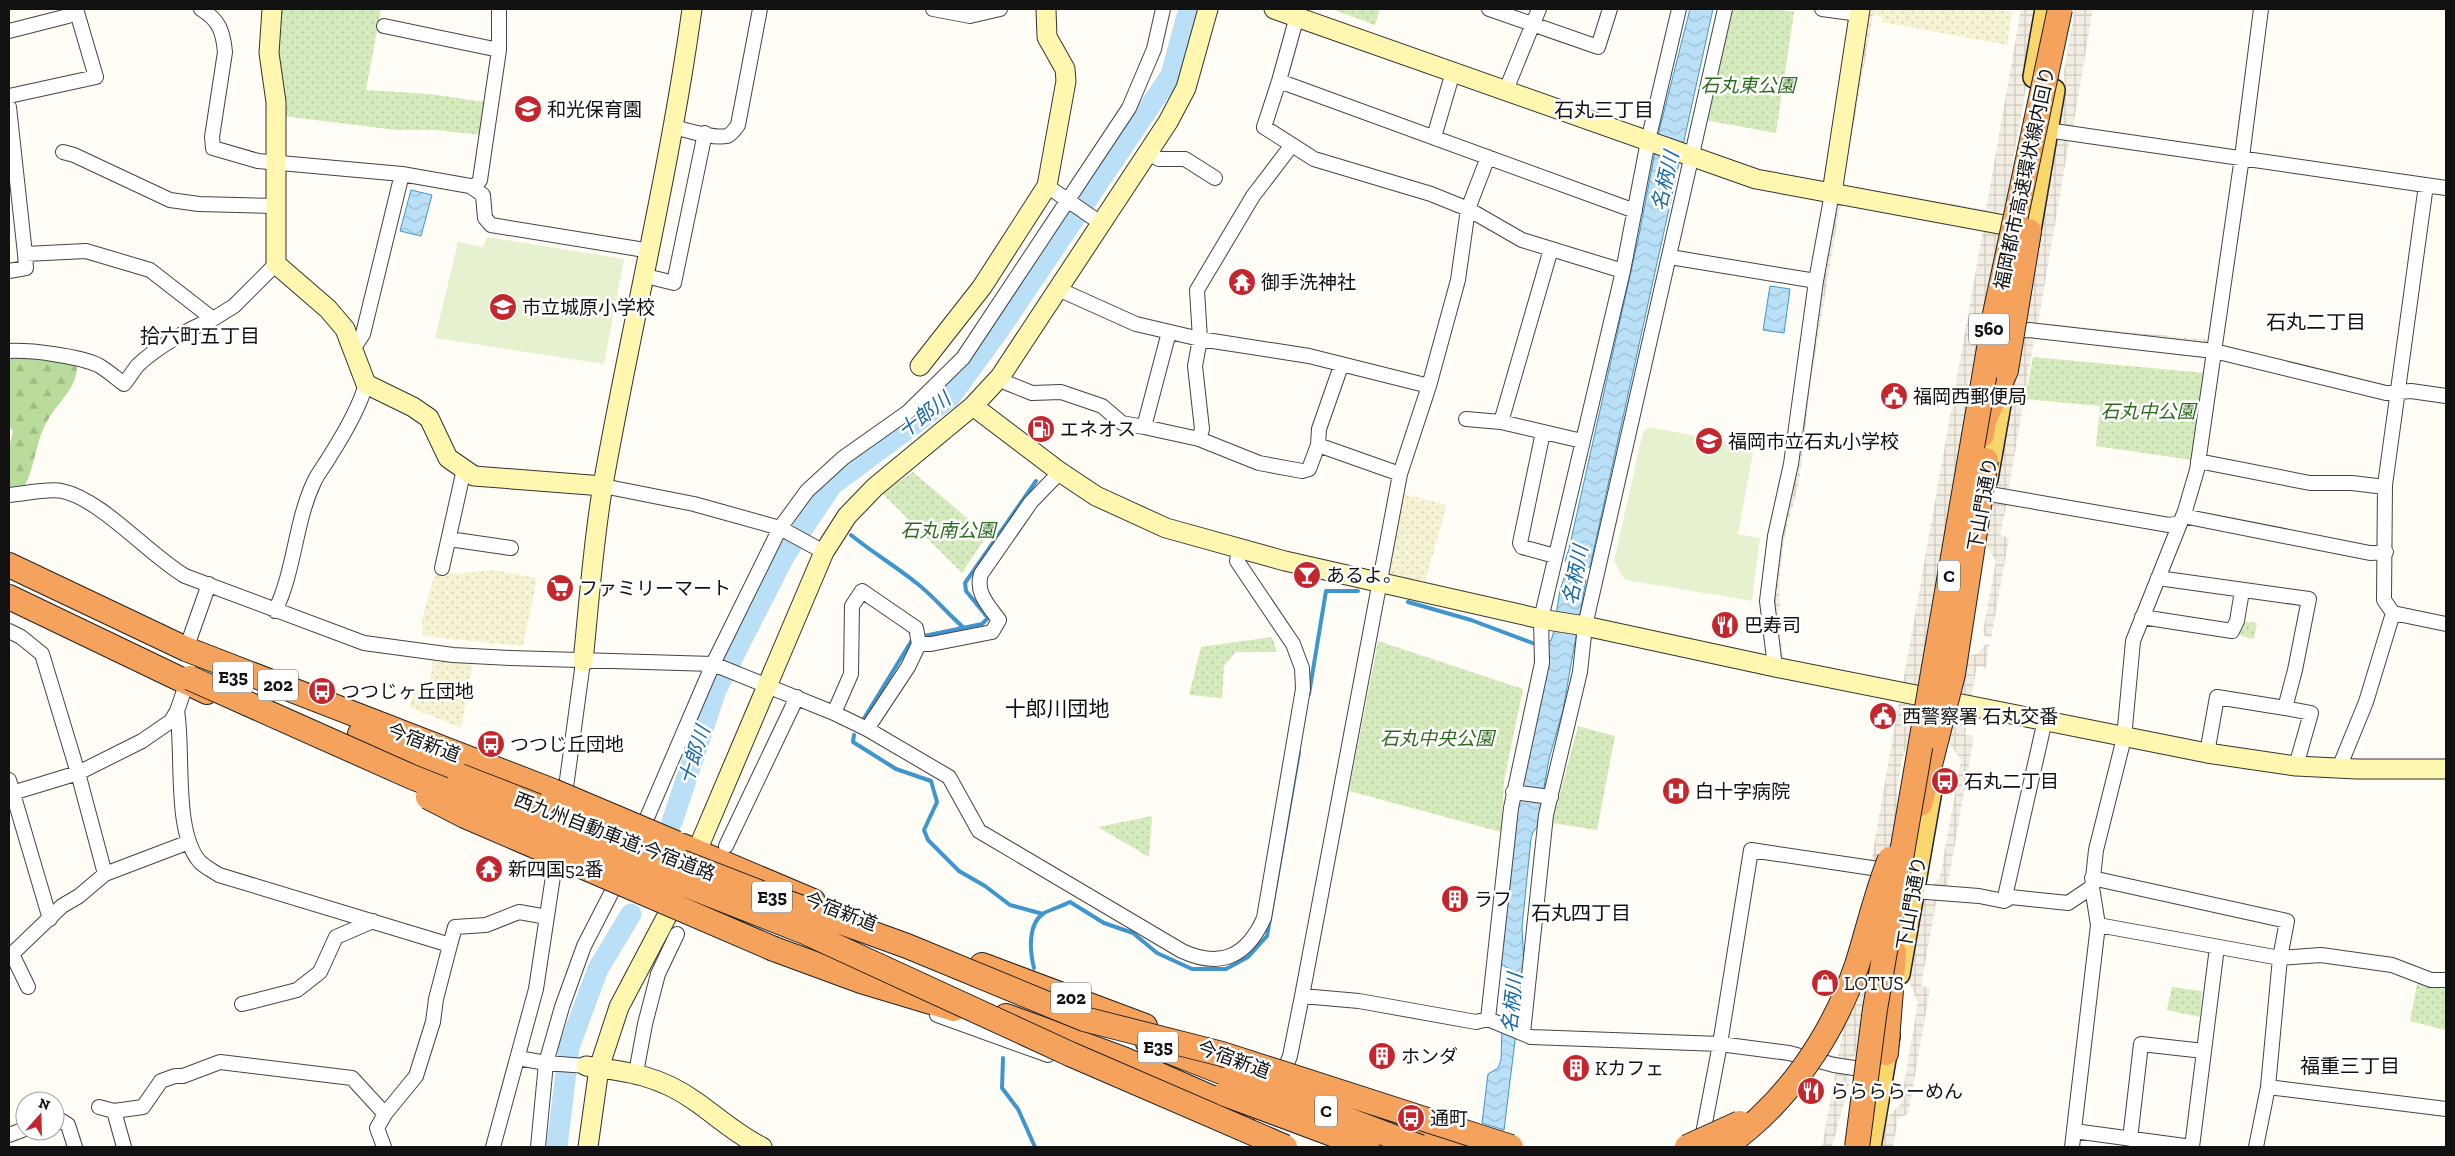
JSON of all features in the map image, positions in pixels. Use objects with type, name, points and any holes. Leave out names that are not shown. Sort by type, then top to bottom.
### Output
[{"type":"highway","name":"C","points":[[1846,1147],[1858,1098],[1892,916],[2045,9]]},
{"type":"highway","name":"福岡都市高速環状線内回り","points":[[1857,1147],[1874,1009],[1995,314],[2018,228],[2060,9]]},
{"type":"highway","points":[[1933,649],[1942,648],[1984,421],[2006,370],[2038,180],[2027,109]]},
{"type":"highway","points":[[1886,1052],[1892,916],[1953,674],[1994,404],[2018,228]]},
{"type":"highway","name":"今宿新道","points":[[9,565],[186,649],[553,792],[690,848],[821,905],[1282,1076],[1459,1147]]},
{"type":"highway","name":"西九州自動車道;今宿道路","points":[[9,571],[130,630],[270,694],[460,776],[761,893],[907,946],[1084,1019],[1229,1085]]},
{"type":"highway","name":"西九州自動車道;今宿道路","points":[[9,592],[189,680],[412,777],[805,932],[1229,1085]]},
{"type":"highway","name":"202","points":[[9,597],[189,680],[358,765],[874,971],[1044,1028],[1334,1147]]},
{"type":"highway","points":[[189,680],[466,816],[774,949],[861,981],[1123,1059]]},
{"type":"highway","points":[[1724,1147],[1742,1135],[1789,1088],[1804,1069],[1829,1028],[1857,965],[1878,891],[1908,814]]},
{"type":"highway","points":[[1687,1147],[1735,1126],[1765,1107],[1818,1056],[1836,1032],[1892,916]]},
{"type":"highway","points":[[805,932],[1070,1054],[1285,1147]]},
{"type":"highway","points":[[1084,1019],[1222,1054],[1511,1147]]},
{"type":"highway","name":"C","points":[[1229,1085],[1420,1147]]},
{"type":"highway","points":[[1229,1085],[1368,1147]]},
{"type":"main road","name":"下山門通り","points":[[1870,1147],[1946,700],[2013,331],[2018,228],[2045,9]]},
{"type":"main road","name":"下山門通り","points":[[1933,649],[1960,487],[2018,228],[2047,130],[2068,9]]},
{"type":"main road","name":"560","points":[[1924,696],[1933,649]]},
{"type":"main road","name":"下山門通り","points":[[1846,1147],[1924,696]]},
{"type":"street","points":[[9,31],[68,16],[76,9],[96,77],[9,96]]},
{"type":"street","points":[[201,9],[214,18],[224,38],[225,52],[212,137],[213,148],[258,161],[402,174],[475,187],[483,195],[484,218],[491,225],[651,251]]},
{"type":"street","points":[[9,350],[27,350],[89,362],[100,366],[124,384],[138,365],[153,354],[194,327],[213,319],[234,306],[276,264],[274,162],[276,102],[269,53],[272,9]]},
{"type":"street","points":[[475,187],[480,180],[499,50],[500,9]]},
{"type":"street","points":[[493,1147],[536,989],[583,662],[603,486],[651,251],[674,127],[692,9]]},
{"type":"street","points":[[674,127],[705,134],[728,136],[738,125],[760,9]]},
{"type":"street","points":[[933,9],[970,16],[1000,9]]},
{"type":"street","points":[[920,366],[982,287],[1047,186],[1066,81],[1065,69],[1047,37],[1046,9]]},
{"type":"street","points":[[538,1147],[546,1063],[562,1007],[584,946],[650,814],[714,665],[780,528],[807,491],[843,458],[908,412],[963,358],[1129,108],[1154,49],[1163,9]]},
{"type":"street","points":[[588,1147],[592,1067],[673,892],[690,848],[766,686],[824,552],[847,516],[875,487],[973,406],[1000,378],[1102,224],[1186,88],[1208,9]]},
{"type":"street","points":[[1274,9],[1297,12],[1453,72],[1756,179],[2018,228]]},
{"type":"street","points":[[1490,9],[1598,47],[1610,9]]},
{"type":"street","points":[[1506,90],[1539,9]]},
{"type":"street","points":[[1488,1019],[1513,792],[1542,663],[1541,619],[1623,271],[1648,141],[1679,9]]},
{"type":"street","points":[[1523,1033],[1546,815],[1580,672],[1585,626],[1670,257],[1690,156],[1725,9]]},
{"type":"street","points":[[1775,667],[1768,601],[1775,536],[1791,464],[1816,281],[1832,194],[1860,11],[1822,9]]},
{"type":"street","points":[[2072,1147],[2098,925],[2092,882],[2096,850],[2124,738],[2133,641],[2182,519],[2198,461],[2261,9]]},
{"type":"street","points":[[1297,12],[1279,82],[1264,127],[1314,159],[1431,194],[1468,209],[1522,240],[1623,271]]},
{"type":"street","points":[[384,26],[499,50]]},
{"type":"street","points":[[1434,138],[1453,72]]},
{"type":"street","points":[[1279,82],[1636,211]]},
{"type":"street","points":[[9,107],[11,156],[26,268],[9,271]]},
{"type":"street","points":[[2047,130],[2242,156],[2446,188]]},
{"type":"street","points":[[646,276],[674,283],[705,134]]},
{"type":"street","points":[[1199,439],[1202,429],[1195,366],[1200,339],[1197,290],[1253,196],[1292,145]]},
{"type":"street","points":[[63,152],[74,155],[170,200],[199,204],[275,206]]},
{"type":"street","points":[[1148,152],[1159,159],[1185,159],[1215,178]]},
{"type":"street","points":[[1268,1147],[1282,1076],[1290,1056],[1302,996],[1400,474],[1429,386],[1458,280],[1468,209],[1488,157]]},
{"type":"street","points":[[352,349],[363,334],[402,174]]},
{"type":"street","points":[[2426,185],[2385,487],[2386,552],[2384,600],[2393,613],[2446,624]]},
{"type":"street","points":[[1047,186],[1102,224]]},
{"type":"street","points":[[1501,422],[1551,249]]},
{"type":"street","points":[[25,254],[86,251],[150,270],[213,319]]},
{"type":"street","points":[[1670,257],[1816,281]]},
{"type":"street","points":[[276,264],[328,309],[345,329],[366,384],[363,395],[345,429],[314,482],[295,545],[286,588],[276,610]]},
{"type":"street","points":[[1058,288],[1136,324],[1200,339],[1309,356],[1341,366],[1429,386]]},
{"type":"street","points":[[2013,331],[2029,330],[2214,351],[2386,392],[2411,391],[2446,396]]},
{"type":"street","points":[[1144,427],[1169,332]]},
{"type":"street","points":[[1000,378],[1007,383],[1032,393],[1061,392],[1102,406],[1122,423],[1199,439],[1259,463],[1302,471],[1309,469],[1318,445],[1319,429],[1341,366]]},
{"type":"street","points":[[366,384],[413,407],[429,418],[448,458],[474,476],[603,486],[694,504],[780,528],[824,552]]},
{"type":"street","points":[[973,406],[1060,472],[1096,496],[1166,528],[1239,549],[1541,619],[1585,626],[1775,667],[2045,720],[2124,738],[2296,766],[2446,769]]},
{"type":"street","points":[[1466,419],[1501,422],[1582,441]]},
{"type":"street","points":[[1543,432],[1520,543],[1522,547],[1556,556]]},
{"type":"street","points":[[1318,445],[1400,474]]},
{"type":"street","points":[[2198,461],[2310,483],[2352,483],[2385,487]]},
{"type":"street","points":[[442,568],[464,470]]},
{"type":"street","points":[[919,644],[931,644],[992,632],[999,620],[981,595],[978,584],[981,574],[1032,502],[1060,472]]},
{"type":"street","points":[[9,495],[60,490],[76,495],[92,504],[166,564],[185,576],[364,643],[453,655],[583,662],[714,665],[797,696],[867,729],[949,776],[979,831],[1182,951],[1199,959],[1224,958],[1244,947],[1256,936],[1264,918],[1303,689],[1302,668],[1292,644],[1237,561],[1239,549]]},
{"type":"street","points":[[1984,493],[2169,525],[2182,519],[2370,554],[2386,552]]},
{"type":"street","points":[[449,539],[511,548]]},
{"type":"street","points":[[2158,578],[2309,599],[2295,670],[2285,708]]},
{"type":"street","points":[[186,649],[209,584]]},
{"type":"street","points":[[834,713],[851,674],[852,606],[862,590],[916,628],[919,644],[908,667],[867,729]]},
{"type":"street","points":[[2142,617],[2232,631],[2237,621],[2242,591]]},
{"type":"street","points":[[2339,768],[2366,702],[2393,613]]},
{"type":"street","points":[[9,631],[21,637],[42,654],[78,773],[105,874]]},
{"type":"street","points":[[50,919],[10,789],[78,773],[142,741],[171,721],[189,680]]},
{"type":"street","points":[[726,846],[797,696]]},
{"type":"street","points":[[2207,753],[2217,697],[2311,713],[2296,766]]},
{"type":"street","points":[[177,711],[182,758],[180,795],[189,842],[200,861],[219,875],[450,945]]},
{"type":"street","points":[[2004,900],[2045,720]]},
{"type":"street","points":[[1513,792],[1551,797]]},
{"type":"street","points":[[28,987],[12,954],[62,906],[79,896],[105,874],[189,842]]},
{"type":"street","points":[[1700,1147],[1720,1044],[1751,850],[1895,872]]},
{"type":"street","points":[[1914,891],[2004,900],[2011,896],[2068,903],[2092,882]]},
{"type":"street","points":[[2092,882],[2287,920],[2280,958],[2268,1087],[2256,1147]]},
{"type":"street","points":[[673,892],[718,934],[803,972],[937,1015],[1068,1063],[1126,1073],[1243,1111]]},
{"type":"street","points":[[384,1147],[377,1128],[385,1114],[416,1076],[433,1022],[436,999],[455,927],[486,925],[519,912],[547,917]]},
{"type":"street","points":[[242,1004],[297,990],[320,972],[336,937],[372,921]]},
{"type":"street","points":[[2098,925],[2280,958],[2321,956],[2392,965],[2431,980],[2446,980]]},
{"type":"street","points":[[636,1073],[645,1024],[658,974],[677,934]]},
{"type":"street","points":[[2074,1131],[2192,1147],[2217,947]]},
{"type":"street","points":[[1302,996],[1359,1001],[1476,1022],[1488,1019],[1531,1037],[1720,1044],[1789,1053],[1834,1065],[1861,1069]]},
{"type":"street","points":[[2130,1139],[2141,1044],[2204,1051]]},
{"type":"street","points":[[518,1058],[636,1073],[654,1079],[694,1100],[743,1138],[762,1147]]},
{"type":"street","points":[[99,1107],[114,1111],[143,1106],[162,1081],[175,1076],[183,1076],[220,1062],[352,1078],[385,1114]]},
{"type":"street","points":[[2268,1087],[2446,1109]]},
{"type":"street","points":[[114,1111],[124,1147]]},
{"type":"street","points":[[65,1123],[68,1125],[75,1147]]},
{"type":"shaded area","points":[[1868,9],[1874,9],[1843,185],[1986,210],[2021,9],[2040,9],[2005,206],[1998,215],[1840,188]]},
{"type":"shaded area","points":[[1871,9],[1995,9],[2012,12],[2007,45],[1882,22],[1882,17],[1870,14]]},
{"type":"shaded area","points":[[2075,9],[2093,9],[2073,127],[2234,149],[2230,152],[2060,126],[2058,124],[2065,90],[2064,71]]},
{"type":"shaded area","points":[[2053,136],[2070,136],[2038,323],[2210,340],[2207,344],[2025,323]]},
{"type":"shaded area","points":[[1839,197],[1998,232],[2000,236],[1979,355],[1969,378],[1965,403],[1966,420],[1921,682],[1915,686],[1777,659],[1772,585],[1833,208]],"holes":[[[1843,204],[1983,230],[1903,683],[1783,658],[1777,614],[1780,606],[1779,586],[1784,539],[1799,483],[1811,380],[1839,211]]]},
{"type":"shaded area","points":[[2035,335],[2008,493],[1993,486],[2019,337]]},
{"type":"shaded area","points":[[1401,493],[1447,505],[1425,581],[1387,574]]},
{"type":"shaded area","points":[[1989,501],[2007,502],[2000,535],[2009,538],[1991,638],[1985,636],[1983,632],[1996,561],[1985,543]]},
{"type":"shaded area","points":[[436,570],[456,574],[493,570],[537,578],[523,646],[423,636],[422,619]]},
{"type":"shaded area","points":[[1589,635],[1914,703],[1910,739],[1902,759],[1897,788],[1898,806],[1889,857],[1884,863],[1867,861],[1872,858],[1899,701],[1597,637],[1590,642]]},
{"type":"shaded area","points":[[1986,644],[1989,645],[1986,668],[1977,666],[1971,700],[1960,696],[1966,656],[1977,654]]},
{"type":"shaded area","points":[[433,659],[473,663],[461,728],[409,707],[416,689],[429,689]]},
{"type":"shaded area","points":[[1969,711],[1965,735],[1974,736],[1947,889],[1933,886],[1940,877],[1961,760],[1950,744],[1948,736],[1955,712]]},
{"type":"shaded area","points":[[1937,897],[1921,986],[1930,988],[1909,1110],[1908,1114],[1898,1118],[1893,1147],[1880,1147],[1884,1120],[1901,1104],[1918,1002],[1907,977],[1921,898]]},
{"type":"shaded area","points":[[1857,970],[1866,974],[1868,980],[1855,1056],[1845,1061],[1819,1056],[1815,1051],[1820,1034],[1851,972]],"holes":[[[1848,1001],[1838,1057],[1821,1053],[1819,1049],[1823,1036],[1841,1002]]]},
{"type":"shaded area","points":[[1836,1070],[1844,1070],[1849,1074],[1850,1081],[1832,1147],[1822,1147]]},
{"type":"green space","points":[[277,9],[381,9],[366,90],[430,94],[485,102],[483,135],[435,130],[396,130],[282,116],[276,44]]},
{"type":"green space","points":[[1332,9],[1380,9],[1375,25]]},
{"type":"green space","name":"石丸東公園","points":[[1731,9],[1776,9],[1794,12],[1776,133],[1704,120]]},
{"type":"green space","points":[[487,237],[624,259],[604,364],[435,338],[458,242],[483,247]]},
{"type":"green space","points":[[9,356],[76,361],[77,369],[73,384],[44,426],[24,487],[9,494],[9,448],[13,431],[9,427]]},
{"type":"green space","name":"石丸中公園","points":[[2033,357],[2205,373],[2192,460],[2096,446],[2100,406],[2025,399]]},
{"type":"green space","points":[[1649,427],[1754,447],[1738,534],[1760,538],[1752,601],[1625,580],[1614,561],[1643,432]]},
{"type":"green space","name":"石丸南公園","points":[[913,472],[987,535],[962,573],[882,493]]},
{"type":"green space","points":[[2241,621],[2257,623],[2254,639],[2238,635]]},
{"type":"green space","points":[[1272,637],[1277,652],[1236,652],[1224,666],[1222,698],[1189,695],[1201,647]]},
{"type":"green space","name":"石丸中央公園","points":[[1378,641],[1523,689],[1504,781],[1501,832],[1349,791]]},
{"type":"green space","points":[[1578,726],[1615,736],[1597,830],[1552,823]]},
{"type":"green space","points":[[1152,816],[1149,857],[1098,827]]},
{"type":"green space","points":[[2418,979],[2446,986],[2446,1030],[2410,1021]]},
{"type":"green space","points":[[2172,987],[2202,991],[2200,1017],[2167,1010]]},
{"type":"water","name":"名柄川","points":[[1690,9],[1713,9],[1590,567],[1585,567],[1582,578],[1586,580],[1563,710],[1549,759],[1537,827],[1531,839],[1522,927],[1524,967],[1504,1130],[1482,1123],[1488,1074],[1498,1068],[1501,1060],[1502,1030],[1510,1018],[1508,993],[1511,978],[1507,968],[1500,963],[1514,816],[1547,641],[1551,641],[1553,634],[1560,590],[1569,563],[1565,561],[1638,240],[1659,131]]},
{"type":"water","points":[[411,190],[432,195],[421,236],[400,231]]},
{"type":"water","points":[[1770,286],[1790,289],[1784,333],[1763,330]]},
{"type":"waterway","name":"十郎川","points":[[672,822],[716,690],[785,555],[832,485],[950,397],[999,330],[1171,75],[1189,9]]},
{"type":"waterway","points":[[924,636],[982,624],[988,618],[966,591],[965,583],[1036,481]]},
{"type":"waterway","points":[[851,535],[919,585],[964,628]]},
{"type":"waterway","points":[[1309,694],[1326,591],[1358,591]]},
{"type":"waterway","points":[[1408,602],[1471,620],[1538,645]]},
{"type":"waterway","points":[[863,720],[912,640]]},
{"type":"waterway","points":[[854,735],[853,742],[896,769],[931,781],[937,802],[924,830],[928,840],[959,871],[985,886],[1010,905],[1043,914]]},
{"type":"waterway","points":[[1034,968],[1031,954],[1031,939],[1035,924],[1044,913],[1070,902],[1104,923],[1133,933],[1157,953],[1192,969],[1226,969],[1248,957],[1267,936],[1299,752]]},
{"type":"waterway","name":"十郎川","points":[[557,1147],[569,1047],[598,969],[631,914]]},
{"type":"waterway","points":[[1003,1058],[1002,1088],[1018,1109],[1035,1147]]},
{"type":"place","name":"和光保育園","points":[[528,109]]},
{"type":"place","name":"御手洗神社","points":[[1242,282]]},
{"type":"place","name":"市立城原小学校","points":[[503,307]]},
{"type":"place","name":"福岡西郵便局","points":[[1894,396]]},
{"type":"place","name":"エネオス","points":[[1041,429]]},
{"type":"place","name":"福岡市立石丸小学校","points":[[1709,441]]},
{"type":"place","name":"あるよ。","points":[[1307,575]]},
{"type":"place","name":"ファミリーマート","points":[[560,588]]},
{"type":"place","name":"巴寿司","points":[[1725,625]]},
{"type":"place","name":"つつじヶ丘団地","points":[[322,691]]},
{"type":"place","name":"西警察署 石丸交番","points":[[1883,716]]},
{"type":"place","name":"つつじ丘団地","points":[[491,744]]},
{"type":"place","name":"石丸二丁目","points":[[1945,781]]},
{"type":"place","name":"白十字病院","points":[[1676,791]]},
{"type":"place","name":"新四国52番","points":[[489,869]]},
{"type":"place","name":"ラフ","points":[[1455,899]]},
{"type":"place","name":"LOTUS","points":[[1825,983]]},
{"type":"place","name":"ホンダ","points":[[1382,1056]]},
{"type":"place","name":"Kカフェ","points":[[1576,1068]]},
{"type":"place","name":"ららららーめん","points":[[1811,1091]]},
{"type":"place","name":"通町","points":[[1411,1118]]},
{"type":"district","name":"石丸三丁目","points":[[1604,110]]},
{"type":"district","name":"石丸二丁目","points":[[2316,322]]},
{"type":"district","name":"拾六町五丁目","points":[[200,336]]},
{"type":"district","name":"十郎川団地","points":[[1057,709]]},
{"type":"district","name":"石丸四丁目","points":[[1581,913]]},
{"type":"district","name":"福重三丁目","points":[[2350,1066]]}]
